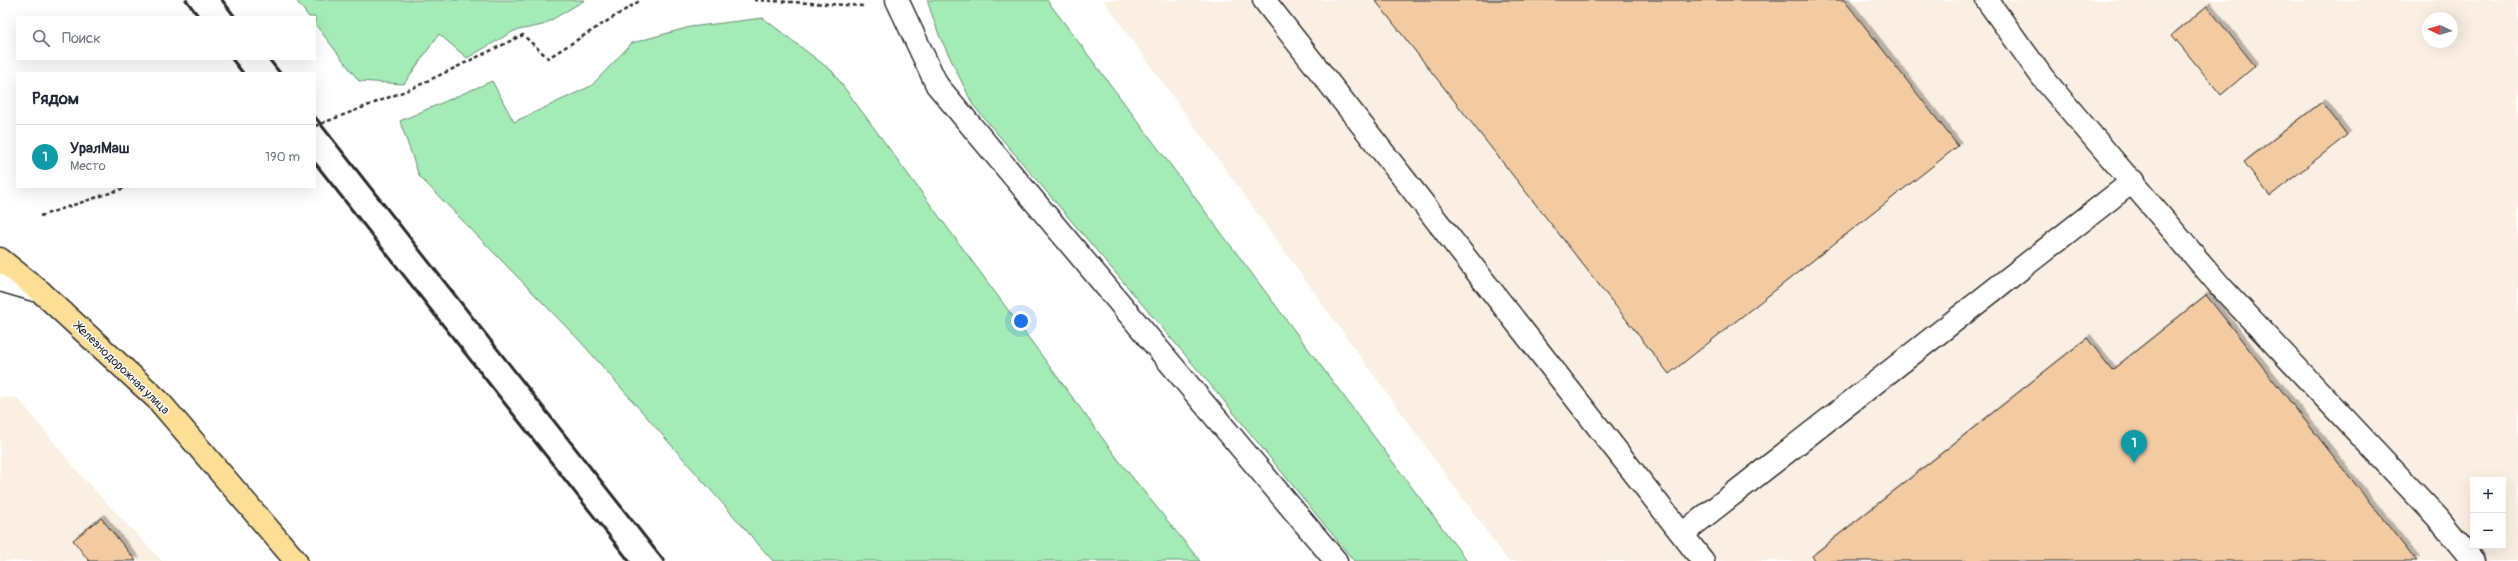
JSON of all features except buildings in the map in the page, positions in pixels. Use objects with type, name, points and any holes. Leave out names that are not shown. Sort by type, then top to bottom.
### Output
[{"type":"main road","name":"Железнодорожная улица","points":[[0,259],[41,292],[158,400],[296,561]]},
{"type":"street","points":[[1264,0],[1703,561]]},
{"type":"street","points":[[1987,0],[2043,78],[2133,181],[2221,286],[2437,517],[2473,561]]},
{"type":"street","points":[[898,2],[937,85],[1336,561]]},
{"type":"street","points":[[1682,534],[2133,181]]},
{"type":"street","points":[[0,280],[41,292]]},
{"type":"path","points":[[316,126],[413,88],[523,35],[548,58],[641,0]]},
{"type":"path","points":[[754,0],[857,7],[898,2]]},
{"type":"path","points":[[40,216],[125,188]]},
{"type":"shaded area","points":[[1103,0],[2518,0],[2518,561],[1508,561]]},
{"type":"shaded area","points":[[0,397],[18,398],[84,479],[162,561],[0,561]]},
{"type":"green space","points":[[296,0],[585,0],[543,25],[514,31],[467,58],[439,34],[404,84],[359,81],[316,25],[316,16],[308,16]]},
{"type":"green space","points":[[927,0],[1047,0],[1467,561],[1354,561],[1220,396],[973,105],[939,35]]},
{"type":"green space","points":[[763,18],[832,71],[1120,462],[1200,561],[773,561],[580,341],[419,176],[400,121],[492,81],[514,122],[591,86],[632,43],[690,27]]},
{"type":"railway","points":[[186,0],[198,16]]},
{"type":"railway","points":[[222,0],[234,16]]},
{"type":"railway","points":[[233,60],[242,72]]},
{"type":"railway","points":[[270,60],[279,72]]},
{"type":"railway","points":[[316,118],[664,561]]},
{"type":"railway","points":[[316,164],[629,561]]},
{"type":"place","name":"УралМаш","points":[[2134,463]]}]
